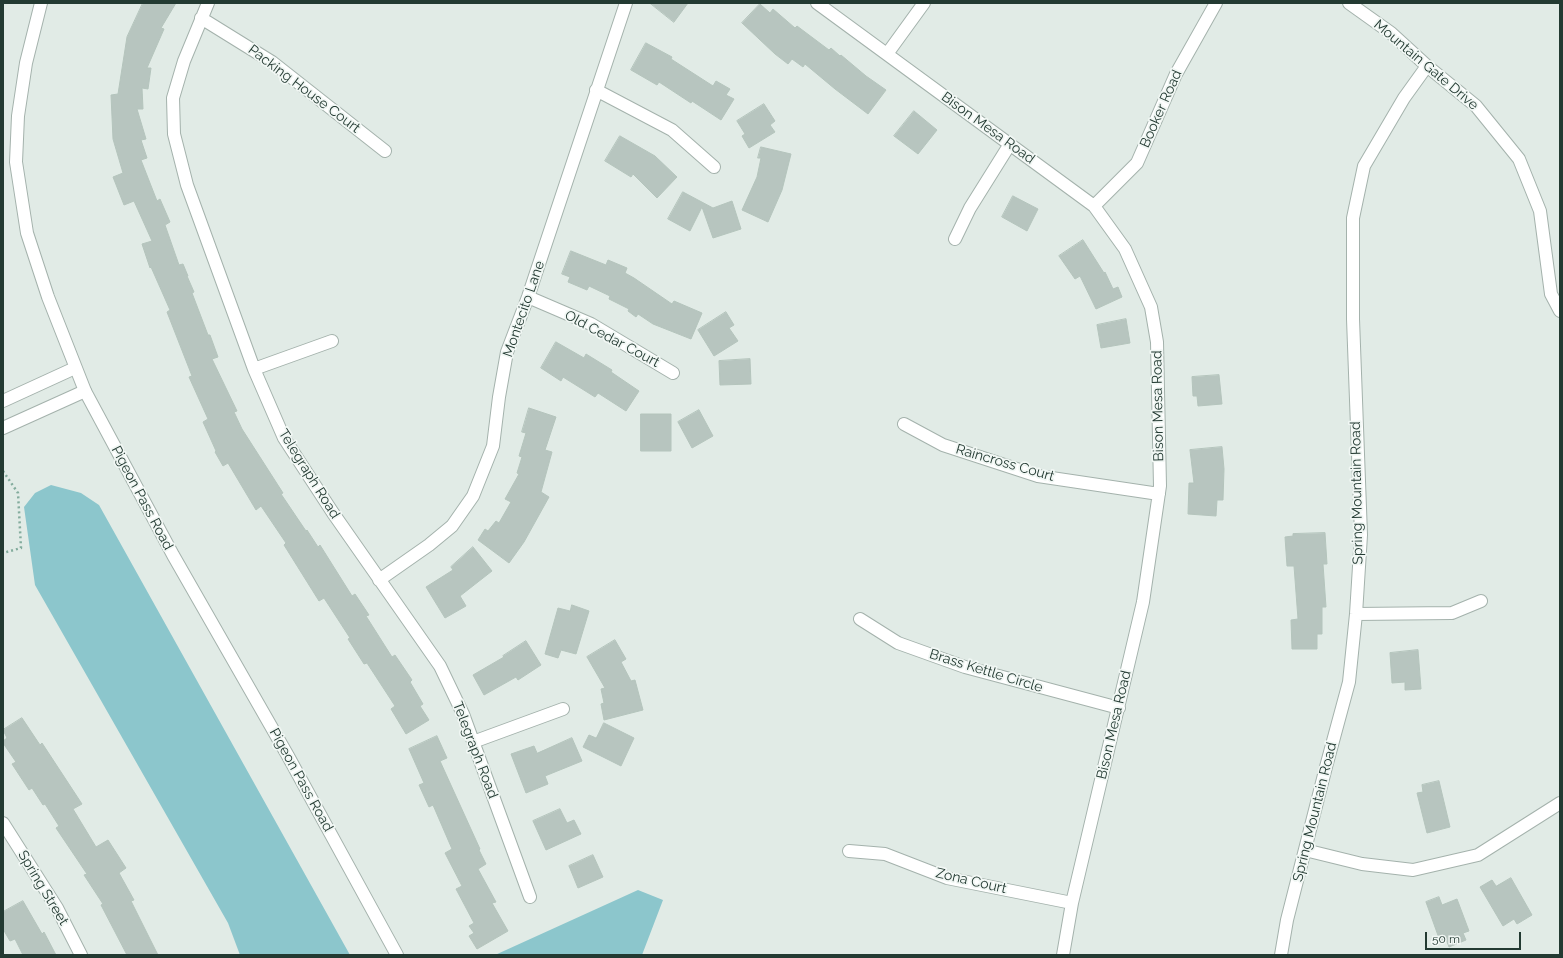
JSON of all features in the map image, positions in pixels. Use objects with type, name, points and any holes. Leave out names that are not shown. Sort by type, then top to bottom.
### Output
[{"type":"street","name":"Pigeon Pass Road","points":[[41,3],[24,78],[18,116],[16,162],[27,233],[48,297],[85,391],[173,555],[288,756],[397,955]]},
{"type":"street","name":"Telegraph Road","points":[[208,3],[184,61],[173,98],[174,134],[187,185],[254,369],[284,438],[379,580],[440,666],[463,714],[530,897]]},
{"type":"street","name":"Montecito Lane","points":[[379,580],[429,545],[452,526],[473,496],[493,446],[499,397],[507,352],[528,297],[626,3]]},
{"type":"street","name":"Bison Mesa Road","points":[[817,3],[1094,206],[1125,249],[1151,306],[1157,342],[1159,494],[1143,602],[1072,903],[1063,955]]},
{"type":"street","points":[[887,54],[924,3]]},
{"type":"street","name":"Booker Road","points":[[1094,206],[1137,162],[1176,74],[1216,3]]},
{"type":"street","name":"Mountain Gate Drive","points":[[1349,3],[1392,33],[1427,66],[1476,106],[1519,159],[1540,211],[1551,294],[1560,311]]},
{"type":"street","name":"Packing House Court","points":[[201,18],[272,62],[385,151]]},
{"type":"street","name":"Spring Mountain Road","points":[[1281,955],[1287,920],[1349,682],[1356,614],[1361,535],[1353,319],[1353,218],[1364,166],[1404,98],[1427,66]]},
{"type":"street","points":[[596,90],[672,130],[714,167]]},
{"type":"street","points":[[955,239],[970,208],[1010,144]]},
{"type":"street","name":"Old Cedar Court","points":[[528,297],[591,324],[673,373]]},
{"type":"street","points":[[254,369],[332,341]]},
{"type":"street","points":[[3,401],[75,368]]},
{"type":"street","points":[[3,428],[85,391]]},
{"type":"street","name":"Raincross Court","points":[[904,424],[942,445],[1038,476],[1159,494]]},
{"type":"street","points":[[1356,614],[1452,613],[1481,601]]},
{"type":"street","name":"Brass Kettle Circle","points":[[860,619],[898,643],[965,667],[1118,708]]},
{"type":"street","points":[[473,742],[563,709]]},
{"type":"street","points":[[1305,850],[1362,864],[1413,870],[1478,855],[1560,803]]},
{"type":"street","name":"Spring Street","points":[[3,823],[57,908],[81,955]]},
{"type":"street","name":"Zona Court","points":[[849,851],[885,854],[947,878],[1072,903]]},
{"type":"path","points":[[3,471],[18,493],[21,548],[3,553]]},
{"type":"water","points":[[51,485],[81,493],[99,505],[350,955],[240,955],[228,923],[35,585],[24,507],[35,493]]},
{"type":"water","points":[[638,890],[663,900],[642,955],[495,955]]},
{"type":"building","points":[[143,3],[176,3],[161,28],[164,29],[147,68],[151,68],[148,89],[142,88],[143,109],[137,109],[146,139],[141,140],[147,158],[141,160],[157,201],[160,199],[170,222],[165,225],[179,265],[183,264],[194,292],[192,293],[218,357],[212,359],[237,411],[234,412],[242,429],[283,493],[281,494],[318,547],[320,545],[352,596],[355,594],[369,615],[366,616],[392,657],[395,655],[412,680],[410,682],[423,704],[420,706],[429,720],[406,734],[391,709],[395,706],[367,663],[364,664],[348,639],[350,638],[324,598],[319,601],[284,545],[286,543],[261,506],[256,510],[228,463],[223,466],[215,452],[216,451],[203,422],[208,419],[189,377],[192,376],[167,312],[170,310],[151,267],[150,268],[142,244],[152,241],[134,201],[124,205],[113,177],[123,173],[113,139],[111,95],[118,94],[127,37]]},
{"type":"building","points":[[650,3],[688,3],[674,22]]},
{"type":"building","points":[[760,4],[770,13],[773,9],[795,28],[797,26],[829,50],[831,48],[886,90],[868,114],[805,64],[803,67],[792,59],[788,64],[742,23]]},
{"type":"building","points":[[646,43],[672,57],[671,59],[713,86],[716,81],[730,89],[726,95],[734,99],[721,120],[659,82],[657,85],[631,70]]},
{"type":"building","points":[[764,104],[775,121],[770,125],[775,132],[749,148],[742,136],[745,134],[737,121]]},
{"type":"building","points":[[914,111],[937,130],[918,154],[894,136]]},
{"type":"building","points":[[620,136],[655,156],[677,177],[657,198],[633,174],[631,177],[605,161]]},
{"type":"building","points":[[761,147],[791,154],[782,190],[768,222],[742,210],[757,177],[761,158],[758,158]]},
{"type":"building","points":[[683,192],[713,208],[732,201],[741,229],[713,238],[702,207],[690,231],[668,219]]},
{"type":"building","points":[[1013,196],[1038,209],[1027,231],[1002,217]]},
{"type":"building","points":[[1083,240],[1104,273],[1105,272],[1113,289],[1118,287],[1122,297],[1096,309],[1080,276],[1075,279],[1059,256]]},
{"type":"building","points":[[571,251],[606,265],[608,260],[627,268],[625,273],[672,304],[674,301],[702,313],[691,339],[653,324],[638,314],[636,317],[628,311],[629,309],[609,299],[610,296],[589,286],[587,290],[568,282],[570,277],[562,274]]},
{"type":"building","points":[[726,312],[734,325],[729,328],[738,341],[714,356],[698,330]]},
{"type":"building","points":[[1126,319],[1130,343],[1101,348],[1097,325]]},
{"type":"building","points":[[556,342],[584,358],[586,354],[612,370],[611,372],[639,391],[626,411],[598,393],[595,397],[563,377],[561,381],[541,368]]},
{"type":"building","points":[[750,359],[751,384],[720,385],[719,361]]},
{"type":"building","points":[[1219,375],[1222,404],[1198,406],[1197,396],[1193,396],[1192,377]]},
{"type":"building","points":[[529,408],[556,417],[545,450],[552,452],[541,492],[549,497],[524,542],[509,563],[478,540],[485,529],[488,531],[496,521],[499,523],[511,502],[505,499],[519,474],[517,473],[522,457],[519,456],[526,433],[522,432]]},
{"type":"building","points":[[699,410],[713,436],[692,448],[678,422]]},
{"type":"building","points":[[641,414],[671,414],[671,451],[641,451]]},
{"type":"building","points":[[1222,447],[1224,469],[1223,500],[1217,500],[1216,516],[1188,514],[1189,483],[1194,483],[1190,450]]},
{"type":"building","points":[[1325,533],[1327,564],[1323,564],[1326,607],[1322,607],[1322,634],[1317,634],[1317,649],[1292,649],[1291,620],[1298,619],[1294,566],[1287,566],[1285,537],[1293,536],[1293,534]]},
{"type":"building","points":[[473,547],[492,571],[460,596],[466,606],[445,618],[426,587],[453,570],[451,567]]},
{"type":"building","points":[[572,605],[589,611],[576,654],[561,650],[558,658],[545,654],[558,608],[570,611]]},
{"type":"building","points":[[615,640],[626,659],[621,662],[631,681],[635,680],[643,710],[604,720],[601,704],[604,703],[601,689],[605,688],[587,657]]},
{"type":"building","points":[[526,641],[541,665],[518,680],[516,677],[484,695],[473,675],[504,657],[503,656]]},
{"type":"building","points":[[1418,650],[1421,689],[1405,690],[1405,682],[1392,683],[1390,653]]},
{"type":"building","points":[[22,718],[40,745],[42,743],[82,804],[73,809],[96,847],[108,840],[126,868],[119,873],[134,900],[131,901],[158,955],[127,955],[101,905],[103,904],[84,875],[87,874],[56,828],[59,826],[45,804],[43,805],[32,788],[29,790],[12,764],[16,762],[3,743],[3,741],[7,738],[3,730]]},
{"type":"building","points":[[604,723],[634,738],[621,766],[583,747],[589,735],[596,738]]},
{"type":"building","points":[[437,736],[447,758],[440,761],[486,864],[478,869],[496,902],[492,903],[508,931],[477,949],[469,936],[474,933],[469,926],[474,923],[456,889],[462,886],[445,853],[452,849],[433,805],[429,807],[419,785],[424,783],[409,749]]},
{"type":"building","points":[[572,738],[582,761],[545,776],[548,784],[526,793],[511,754],[534,746],[537,753]]},
{"type":"building","points":[[1439,781],[1450,827],[1427,833],[1417,793],[1423,792],[1422,785]]},
{"type":"building","points":[[560,809],[567,823],[574,820],[581,834],[546,850],[533,821]]},
{"type":"building","points":[[593,855],[603,877],[578,888],[569,866]]},
{"type":"building","points":[[1511,878],[1532,915],[1517,924],[1514,919],[1503,926],[1480,887],[1492,880],[1496,886]]},
{"type":"building","points":[[1439,897],[1442,905],[1457,899],[1469,931],[1463,933],[1466,940],[1449,947],[1446,939],[1440,941],[1426,902]]},
{"type":"building","points":[[23,901],[42,934],[44,932],[56,955],[23,955],[15,939],[10,941],[3,929],[3,912]]}]
